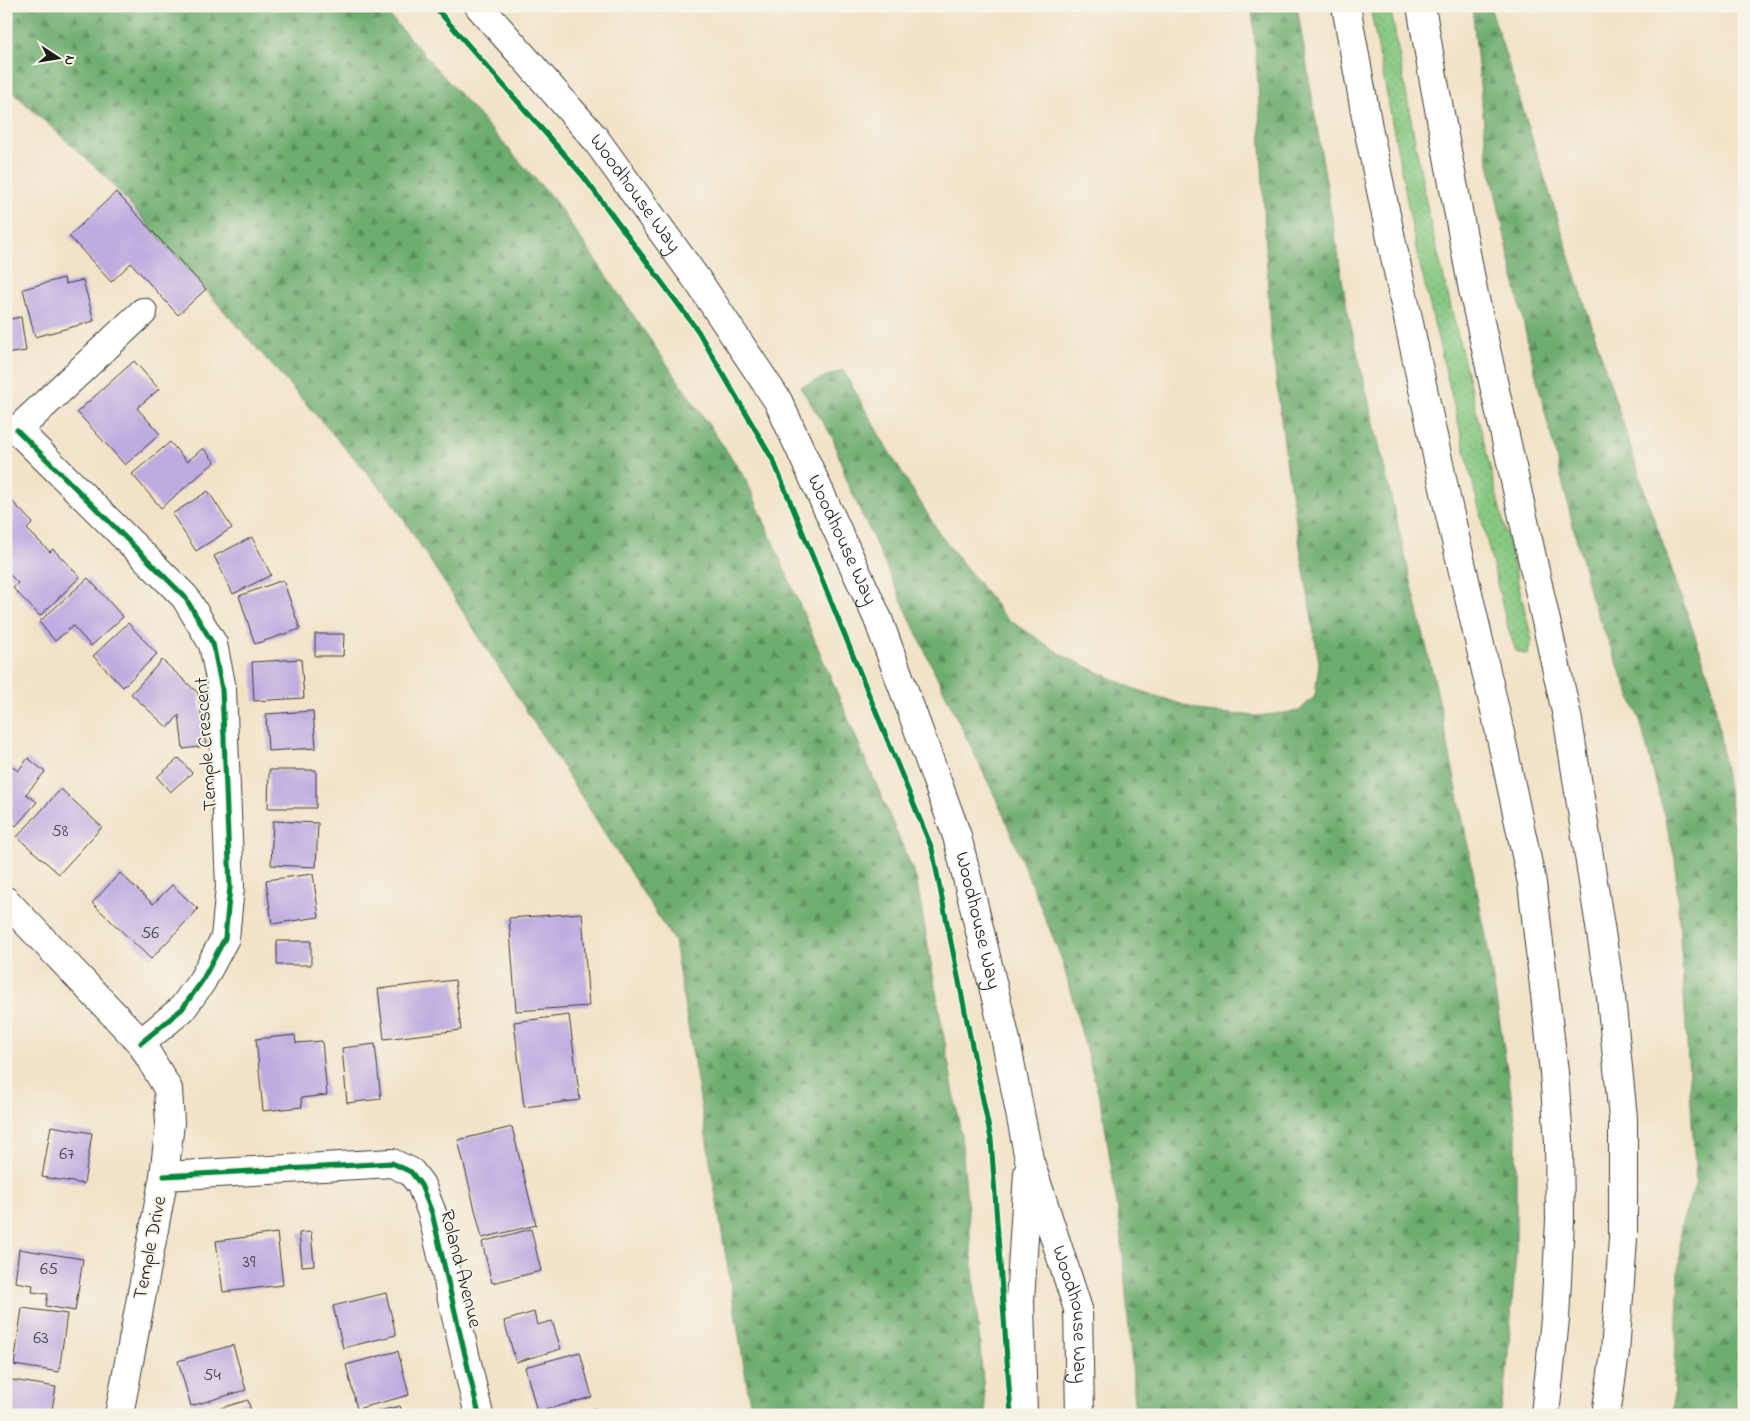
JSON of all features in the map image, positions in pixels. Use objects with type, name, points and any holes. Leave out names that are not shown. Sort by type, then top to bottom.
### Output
[{"type":"main road","name":"Woodhouse Way","points":[[479,6],[594,137],[700,284],[778,401],[878,619],[957,836],[1005,1036],[1029,1159],[1078,1309],[1080,1415]]},
{"type":"main road","points":[[1346,6],[1369,133],[1397,268],[1532,883],[1554,1072],[1559,1152],[1560,1220],[1555,1319],[1545,1415]]},
{"type":"main road","points":[[1421,6],[1473,290],[1568,721],[1611,997],[1623,1118],[1623,1239],[1615,1353],[1606,1415]]},
{"type":"main road","name":"Temple Crescent","points":[[141,1043],[182,1010],[202,981],[225,938],[230,887],[222,689],[215,653],[213,644],[185,597],[17,430],[143,312]]},
{"type":"main road","name":"Temple Drive","points":[[6,901],[141,1043],[168,1089],[170,1123],[164,1176],[119,1415]]},
{"type":"main road","name":"Woodhouse Way","points":[[1023,1415],[1020,1301],[1029,1159]]},
{"type":"main road","name":"Roland Avenue","points":[[164,1176],[392,1163],[411,1172],[421,1185],[432,1213],[479,1415]]},
{"type":"green space","points":[[6,6],[381,6],[554,200],[746,479],[916,878],[961,1134],[986,1415],[752,1415],[674,941],[392,501],[103,174],[6,86]]},
{"type":"green space","points":[[1252,6],[1297,6],[1347,309],[1440,705],[1486,936],[1516,1125],[1516,1254],[1506,1380],[1499,1415],[1136,1415],[1121,1232],[1103,1112],[1062,960],[1002,811],[930,662],[848,484],[833,438],[800,387],[843,370],[885,445],[941,536],[1006,618],[1064,656],[1135,689],[1205,712],[1257,716],[1299,711],[1315,696],[1319,663],[1287,466],[1270,331],[1258,84]]},
{"type":"green space","points":[[1370,6],[1390,6],[1429,217],[1532,640],[1527,655],[1516,651],[1508,628],[1416,248]]},
{"type":"green space","points":[[1472,6],[1490,6],[1646,496],[1712,685],[1744,892],[1744,1389],[1739,1415],[1673,1415],[1681,1226],[1696,1182],[1675,858],[1640,720],[1591,598],[1528,343],[1487,154]]},
{"type":"building","points":[[116,192],[206,289],[178,315],[131,263],[111,282],[69,236]]},
{"type":"building","points":[[64,278],[65,284],[83,280],[94,321],[35,337],[23,289]]},
{"type":"building","points":[[21,317],[26,351],[6,354],[6,320]]},
{"type":"building","points":[[134,361],[159,389],[137,408],[160,434],[125,465],[77,412]]},
{"type":"building","points":[[170,442],[187,462],[203,448],[215,462],[161,508],[132,474]]},
{"type":"building","points":[[208,491],[232,528],[196,551],[172,514]]},
{"type":"building","points":[[13,502],[33,523],[27,529],[50,552],[53,549],[80,577],[40,616],[13,588],[18,583],[6,571],[6,508]]},
{"type":"building","points":[[252,537],[271,575],[233,594],[214,556]]},
{"type":"building","points":[[88,578],[123,617],[91,646],[73,626],[55,641],[39,622]]},
{"type":"building","points":[[283,580],[300,629],[255,644],[239,596]]},
{"type":"building","points":[[128,623],[157,654],[123,687],[93,656]]},
{"type":"building","points":[[315,634],[344,634],[343,656],[315,656]]},
{"type":"building","points":[[301,659],[304,698],[254,701],[252,662]]},
{"type":"building","points":[[162,660],[198,693],[206,746],[183,749],[179,715],[168,728],[131,694]]},
{"type":"building","points":[[313,711],[316,748],[268,751],[266,714]]},
{"type":"building","points":[[28,758],[45,772],[26,794],[37,802],[16,826],[6,818],[6,761],[18,771]]},
{"type":"building","points":[[179,758],[192,773],[170,792],[157,777]]},
{"type":"building","points":[[269,770],[316,770],[316,808],[268,808]]},
{"type":"building","points":[[61,789],[102,827],[59,874],[17,837]]},
{"type":"building","points":[[273,821],[318,823],[316,867],[271,865]]},
{"type":"building","points":[[120,873],[153,904],[172,885],[198,909],[151,959],[92,903]]},
{"type":"building","points":[[313,874],[319,917],[272,924],[266,880]]},
{"type":"building","points":[[582,913],[589,1006],[516,1011],[509,918]]},
{"type":"building","points":[[277,941],[311,941],[311,965],[277,965]]},
{"type":"building","points":[[455,980],[461,1030],[384,1039],[378,989]]},
{"type":"building","points":[[569,1015],[580,1100],[524,1107],[514,1022]]},
{"type":"building","points":[[295,1035],[296,1043],[322,1041],[327,1095],[301,1098],[302,1107],[263,1111],[256,1039]]},
{"type":"building","points":[[375,1044],[381,1099],[347,1103],[342,1048]]},
{"type":"building","points":[[51,1126],[92,1133],[84,1184],[42,1177]]},
{"type":"building","points":[[512,1127],[536,1225],[482,1238],[458,1140]]},
{"type":"building","points":[[531,1229],[541,1271],[492,1283],[482,1242]]},
{"type":"building","points":[[311,1232],[314,1265],[302,1266],[299,1233]]},
{"type":"building","points":[[277,1233],[283,1285],[223,1292],[216,1241]]},
{"type":"building","points":[[19,1249],[83,1259],[75,1311],[46,1306],[48,1294],[32,1292],[33,1285],[15,1282]]},
{"type":"building","points":[[386,1293],[396,1335],[343,1348],[333,1306]]},
{"type":"building","points":[[22,1308],[67,1314],[59,1372],[14,1365]]},
{"type":"building","points":[[534,1312],[537,1325],[552,1321],[561,1349],[516,1362],[504,1321]]},
{"type":"building","points":[[233,1345],[246,1390],[191,1406],[178,1361]]},
{"type":"building","points":[[398,1351],[409,1395],[357,1409],[346,1365]]},
{"type":"building","points":[[580,1352],[592,1397],[537,1412],[525,1367]]},
{"type":"building","points":[[6,1379],[56,1387],[51,1415],[23,1415],[6,1412]]},
{"type":"building","points":[[248,1400],[252,1415],[201,1415],[201,1414]]},
{"type":"building","points":[[400,1406],[403,1415],[367,1415],[367,1414]]},
{"type":"building","points":[[595,1408],[597,1415],[574,1415],[574,1414]]},
{"type":"cycle path","points":[[434,6],[583,176],[698,331],[774,462],[932,849],[991,1139],[1011,1415]]},
{"type":"cycle path","points":[[17,430],[185,597],[213,644],[222,689],[230,887],[225,938],[202,981],[182,1009],[141,1043]]},
{"type":"cycle path","points":[[164,1176],[392,1163],[411,1172],[421,1185],[432,1213],[479,1415]]}]
